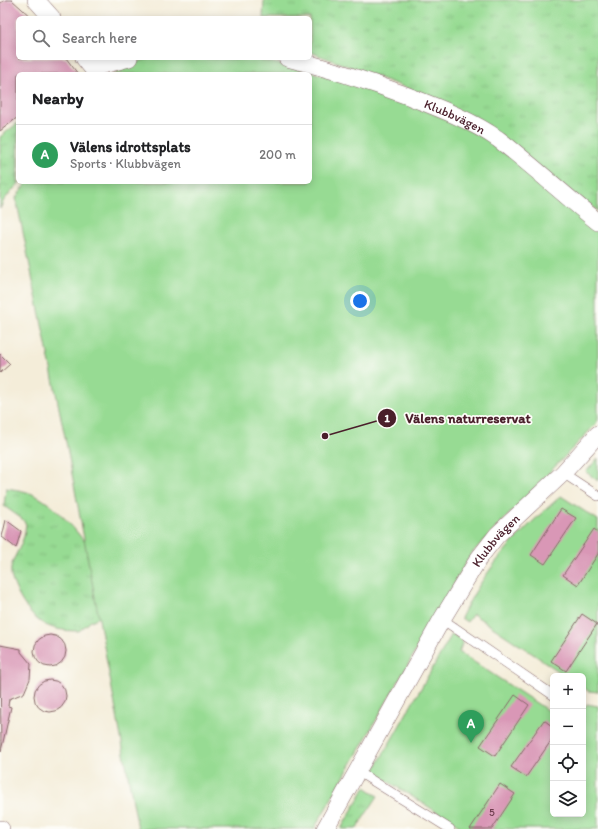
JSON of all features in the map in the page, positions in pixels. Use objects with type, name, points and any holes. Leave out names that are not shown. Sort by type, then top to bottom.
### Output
[{"type":"street","points":[[36,0],[50,16]]},
{"type":"street","points":[[86,60],[92,68],[122,60]]},
{"type":"street","name":"Klubbvägen","points":[[296,60],[371,82],[470,122],[497,139],[598,222]]},
{"type":"street","name":"Klubbvägen","points":[[325,829],[442,619],[479,558],[497,535],[563,473],[598,434]]},
{"type":"lane","points":[[563,473],[598,496]]},
{"type":"lane","points":[[442,619],[550,693]]},
{"type":"lane","points":[[357,771],[450,829]]},
{"type":"green space","points":[[264,0],[598,0],[598,211],[441,101],[312,53],[312,16],[263,16]]},
{"type":"green space","points":[[144,60],[258,60],[311,72],[117,72],[130,64]]},
{"type":"green space","points":[[312,72],[372,88],[447,119],[493,142],[598,230],[598,420],[595,425],[471,554],[314,829],[138,829],[67,447],[16,198],[26,184],[312,184]]},
{"type":"green space","points":[[16,125],[16,184],[18,184],[4,200],[0,209],[0,137]]},
{"type":"green space","points":[[598,458],[598,481],[586,472]]},
{"type":"green space","points":[[6,488],[27,492],[39,497],[61,514],[81,537],[107,570],[107,613],[91,621],[79,631],[68,631],[50,627],[35,618],[29,612],[18,594],[11,575],[13,560],[24,537],[26,524],[22,519],[4,506]]},
{"type":"green space","points":[[561,496],[598,520],[598,692],[586,689],[586,673],[562,673],[473,614],[467,622],[461,618],[470,600],[492,567],[517,537]]},
{"type":"green space","points":[[452,634],[463,641],[459,652],[550,712],[550,817],[586,817],[586,705],[587,704],[598,706],[598,829],[464,829],[373,772]]},
{"type":"green space","points":[[365,787],[378,796],[356,829],[341,829]]},
{"type":"building","points":[[6,0],[12,0],[30,16],[16,16],[16,60],[68,60],[76,72],[16,72],[16,119],[0,131],[0,3]]},
{"type":"building","points":[[0,354],[10,364],[0,373]]},
{"type":"building","points":[[561,509],[576,518],[545,564],[531,555]]},
{"type":"building","points":[[6,520],[21,531],[16,548],[2,537]]},
{"type":"building","points":[[594,529],[598,532],[598,554],[578,585],[563,575]]},
{"type":"building","points":[[582,614],[597,624],[566,671],[551,661]]},
{"type":"building","points":[[47,635],[53,635],[62,639],[66,651],[62,663],[53,667],[47,667],[38,663],[34,654],[34,648],[38,639]]},
{"type":"building","points":[[0,645],[21,649],[21,652],[31,664],[30,679],[24,693],[9,699],[8,706],[11,707],[1,751]]},
{"type":"building","points":[[47,680],[53,680],[62,684],[66,696],[62,708],[53,712],[47,712],[38,708],[34,699],[34,693],[38,684]]},
{"type":"building","points":[[515,695],[529,705],[495,756],[480,746]]},
{"type":"building","points":[[544,720],[550,725],[550,742],[526,777],[511,767]]},
{"type":"building","points":[[500,784],[515,794],[492,829],[470,829]]},
{"type":"place","name":"Välens naturreservat","points":[[325,436]]},
{"type":"place","name":"Välens idrottsplats","points":[[471,743]]}]
